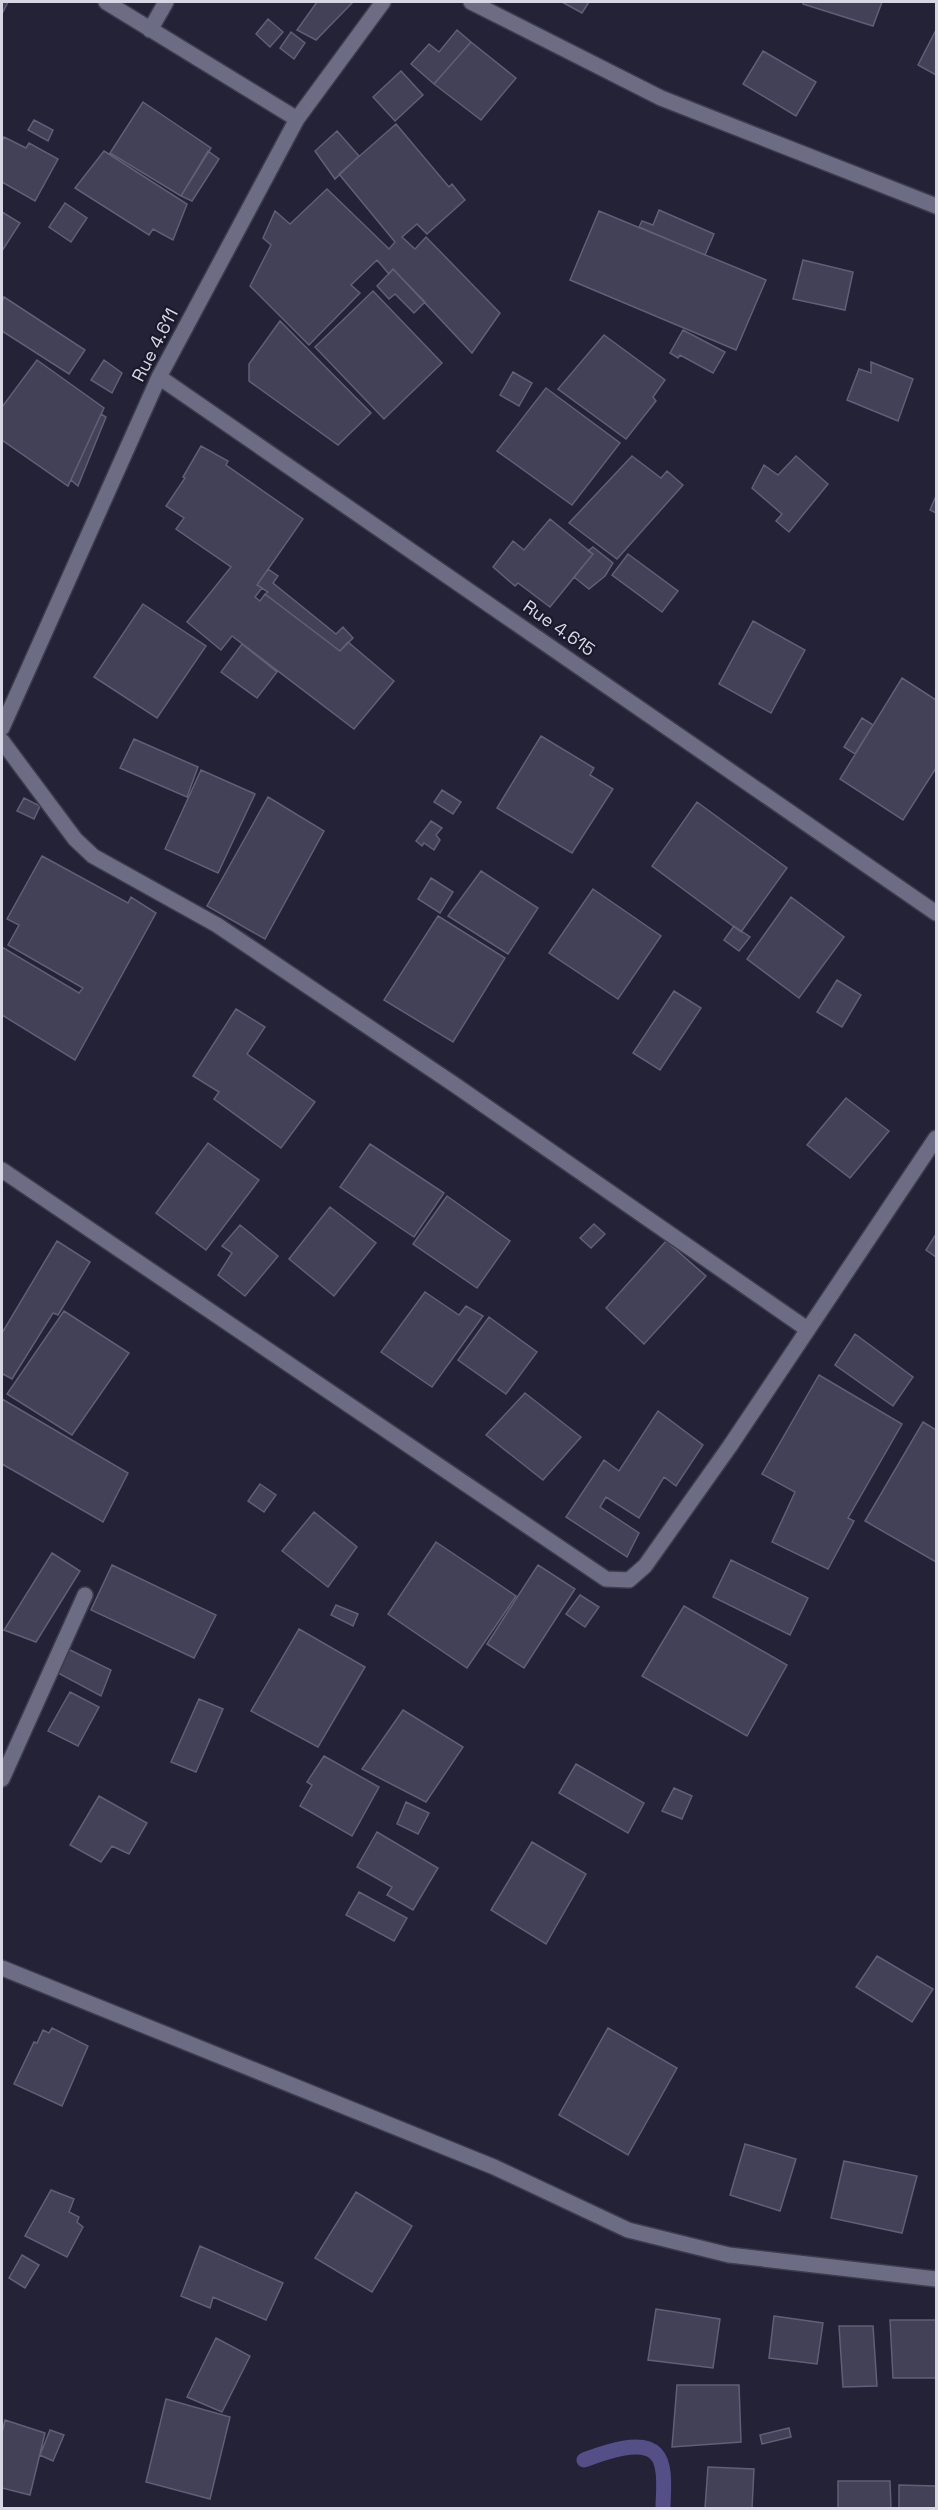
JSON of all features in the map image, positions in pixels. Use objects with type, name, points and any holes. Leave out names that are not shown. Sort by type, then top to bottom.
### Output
[{"type":"street","points":[[106,2],[297,119]]},
{"type":"street","points":[[150,30],[166,2]]},
{"type":"street","name":"Rue 4.611","points":[[2,728],[159,377],[297,119],[383,2]]},
{"type":"street","points":[[471,2],[661,98],[936,206]]},
{"type":"street","name":"Rue 4.615","points":[[159,377],[936,913]]},
{"type":"street","points":[[2,741],[75,839],[93,856],[217,925],[455,1085],[807,1329]]},
{"type":"street","points":[[2,1170],[606,1579],[629,1580],[645,1566],[730,1446],[936,1138]]},
{"type":"street","points":[[2,1779],[85,1595]]},
{"type":"street","points":[[2,1968],[494,2167],[628,2230],[729,2255],[936,2278]]},
{"type":"building","points":[[2,2],[8,2],[2,14]]},
{"type":"building","points":[[317,2],[353,2],[316,40],[297,30]]},
{"type":"building","points":[[562,2],[589,2],[582,13]]},
{"type":"building","points":[[804,2],[882,2],[873,26],[803,4]]},
{"type":"building","points":[[268,19],[283,32],[270,47],[256,34]]},
{"type":"building","points":[[457,30],[471,42],[434,84],[411,64],[429,44],[439,52]]},
{"type":"building","points":[[936,30],[936,75],[918,65]]},
{"type":"building","points":[[291,32],[305,43],[294,59],[280,48]]},
{"type":"building","points":[[471,42],[516,78],[481,120],[434,84]]},
{"type":"building","points":[[763,51],[816,82],[796,116],[743,84]]},
{"type":"building","points":[[401,71],[423,95],[395,121],[373,97]]},
{"type":"building","points":[[143,102],[211,148],[181,196],[110,153]]},
{"type":"building","points":[[34,120],[53,130],[48,141],[28,130]]},
{"type":"building","points":[[396,124],[449,187],[452,184],[465,200],[427,234],[417,224],[402,237],[415,249],[426,237],[500,313],[472,353],[393,269],[389,274],[377,260],[351,285],[360,293],[309,345],[250,286],[271,245],[263,238],[275,211],[290,224],[327,189],[389,249],[395,242],[339,174]]},
{"type":"building","points":[[337,131],[359,156],[335,179],[315,151]]},
{"type":"building","points":[[4,137],[26,148],[29,143],[58,159],[35,201],[2,182],[2,141]]},
{"type":"building","points":[[104,151],[187,204],[173,240],[153,229],[149,235],[75,188]]},
{"type":"building","points":[[208,151],[219,159],[192,201],[181,196]]},
{"type":"building","points":[[65,203],[87,218],[71,242],[49,227]]},
{"type":"building","points":[[659,210],[714,234],[705,255],[639,227],[642,221],[653,225]]},
{"type":"building","points":[[599,211],[766,280],[736,350],[570,280]]},
{"type":"building","points":[[2,212],[20,223],[2,251]]},
{"type":"building","points":[[803,260],[853,272],[845,310],[793,299]]},
{"type":"building","points":[[393,269],[425,302],[414,313],[395,294],[389,299],[377,286]]},
{"type":"building","points":[[373,291],[442,363],[384,419],[315,347]]},
{"type":"building","points":[[4,297],[85,350],[69,374],[2,331]]},
{"type":"building","points":[[280,321],[371,413],[338,445],[249,381],[249,364]]},
{"type":"building","points":[[683,330],[725,352],[713,373],[680,355],[678,358],[670,353]]},
{"type":"building","points":[[604,335],[665,380],[653,397],[656,401],[626,439],[558,389]]},
{"type":"building","points":[[37,360],[104,408],[68,486],[2,440],[2,407]]},
{"type":"building","points":[[104,360],[122,373],[112,393],[91,380]]},
{"type":"building","points":[[871,362],[913,379],[898,421],[847,400],[859,369],[871,373]]},
{"type":"building","points":[[513,372],[532,383],[519,406],[500,395]]},
{"type":"building","points":[[546,388],[620,443],[572,505],[497,451]]},
{"type":"building","points":[[101,414],[106,417],[78,486],[71,480]]},
{"type":"building","points":[[201,446],[228,461],[226,465],[303,519],[257,585],[262,588],[255,597],[260,601],[265,594],[340,651],[348,642],[394,681],[354,729],[232,636],[221,650],[187,622],[231,567],[176,529],[184,518],[166,506],[185,478],[183,477]]},
{"type":"building","points":[[632,456],[661,478],[667,471],[683,485],[617,559],[569,523]]},
{"type":"building","points":[[796,456],[828,484],[789,532],[776,521],[782,514],[752,488],[764,465],[778,475]]},
{"type":"building","points":[[936,496],[936,513],[930,510]]},
{"type":"building","points":[[550,519],[593,554],[550,607],[518,583],[515,586],[493,567],[513,541],[524,550]]},
{"type":"building","points":[[593,547],[613,563],[605,576],[589,589],[574,577],[593,554],[588,551]]},
{"type":"building","points":[[628,554],[678,591],[662,612],[612,575]]},
{"type":"building","points":[[268,569],[278,576],[273,583],[336,634],[343,627],[353,638],[340,651],[265,594],[268,592],[257,585]]},
{"type":"building","points":[[143,604],[206,646],[157,718],[94,677]]},
{"type":"building","points":[[753,621],[805,650],[771,713],[719,684]]},
{"type":"building","points":[[242,644],[277,672],[257,698],[221,672]]},
{"type":"building","points":[[902,678],[936,700],[936,768],[903,820],[840,779]]},
{"type":"building","points":[[862,718],[873,725],[855,754],[844,747]]},
{"type":"building","points":[[541,736],[594,768],[590,775],[613,789],[572,853],[497,808]]},
{"type":"building","points":[[134,739],[198,767],[187,797],[120,768]]},
{"type":"building","points":[[201,770],[255,794],[218,873],[165,849]]},
{"type":"building","points":[[442,790],[461,802],[453,814],[434,802]]},
{"type":"building","points":[[268,797],[324,831],[265,939],[207,906]]},
{"type":"building","points":[[24,798],[40,806],[34,819],[17,811]]},
{"type":"building","points":[[697,802],[787,868],[741,932],[652,866]]},
{"type":"building","points":[[431,821],[442,828],[436,835],[440,840],[434,850],[416,841]]},
{"type":"building","points":[[42,856],[128,903],[131,897],[156,913],[75,1060],[2,1015],[2,947],[79,993],[83,988],[8,945],[19,925],[7,919]]},
{"type":"building","points":[[481,871],[538,908],[508,954],[448,916]]},
{"type":"building","points":[[431,878],[453,892],[440,913],[418,899]]},
{"type":"building","points":[[593,889],[661,936],[618,999],[549,953]]},
{"type":"building","points":[[791,897],[844,937],[799,998],[747,959]]},
{"type":"building","points":[[438,916],[505,958],[453,1042],[384,1000]]},
{"type":"building","points":[[734,926],[750,937],[739,951],[724,940]]},
{"type":"building","points":[[837,980],[861,995],[842,1027],[817,1012]]},
{"type":"building","points":[[674,991],[701,1008],[660,1070],[633,1053]]},
{"type":"building","points":[[236,1009],[265,1027],[247,1054],[315,1102],[281,1148],[214,1099],[219,1092],[193,1076]]},
{"type":"building","points":[[846,1098],[889,1131],[850,1178],[807,1145]]},
{"type":"building","points":[[208,1143],[259,1180],[206,1250],[156,1213]]},
{"type":"building","points":[[370,1144],[444,1193],[414,1237],[340,1187]]},
{"type":"building","points":[[447,1196],[510,1241],[477,1288],[413,1244]]},
{"type":"building","points":[[330,1207],[376,1243],[334,1296],[289,1259]]},
{"type":"building","points":[[594,1224],[605,1234],[591,1248],[580,1238]]},
{"type":"building","points":[[240,1225],[278,1256],[245,1296],[218,1275],[232,1253],[222,1246]]},
{"type":"building","points":[[936,1234],[936,1257],[926,1250]]},
{"type":"building","points":[[57,1241],[90,1262],[58,1315],[53,1313],[12,1379],[3,1374],[2,1376],[2,1333]]},
{"type":"building","points":[[666,1241],[706,1276],[644,1344],[606,1308]]},
{"type":"building","points":[[425,1292],[459,1315],[466,1306],[483,1316],[432,1387],[381,1352]]},
{"type":"building","points":[[64,1311],[129,1353],[72,1435],[7,1394]]},
{"type":"building","points":[[489,1317],[537,1352],[506,1394],[458,1360]]},
{"type":"building","points":[[855,1334],[913,1377],[893,1406],[835,1365]]},
{"type":"building","points":[[819,1375],[902,1424],[848,1518],[854,1521],[828,1569],[772,1542],[795,1492],[762,1474]]},
{"type":"building","points":[[525,1393],[581,1437],[543,1480],[486,1435]]},
{"type":"building","points":[[2,1399],[128,1473],[103,1522],[2,1464]]},
{"type":"building","points":[[658,1411],[703,1445],[676,1486],[664,1477],[639,1518],[606,1497],[600,1507],[639,1533],[627,1557],[566,1517],[604,1460],[619,1471]]},
{"type":"building","points":[[923,1422],[936,1430],[936,1562],[865,1521]]},
{"type":"building","points":[[260,1484],[276,1495],[264,1512],[248,1501]]},
{"type":"building","points":[[314,1512],[357,1547],[328,1587],[282,1551]]},
{"type":"building","points":[[436,1542],[516,1596],[467,1668],[388,1614]]},
{"type":"building","points":[[52,1553],[80,1571],[36,1642],[4,1630]]},
{"type":"building","points":[[731,1560],[808,1598],[790,1635],[713,1597]]},
{"type":"building","points":[[112,1565],[216,1615],[194,1658],[91,1610]]},
{"type":"building","points":[[538,1565],[575,1589],[524,1668],[487,1644]]},
{"type":"building","points":[[580,1595],[599,1607],[585,1627],[566,1614]]},
{"type":"building","points":[[336,1605],[358,1614],[353,1626],[331,1615]]},
{"type":"building","points":[[684,1606],[787,1665],[747,1736],[642,1676]]},
{"type":"building","points":[[299,1629],[365,1667],[318,1747],[251,1711]]},
{"type":"building","points":[[68,1649],[111,1670],[101,1696],[58,1673]]},
{"type":"building","points":[[70,1692],[99,1707],[78,1746],[48,1731]]},
{"type":"building","points":[[199,1699],[223,1709],[196,1772],[171,1762]]},
{"type":"building","points":[[403,1710],[463,1747],[426,1802],[362,1769]]},
{"type":"building","points":[[324,1756],[379,1787],[352,1836],[300,1806],[312,1785],[307,1782]]},
{"type":"building","points":[[576,1764],[644,1803],[628,1833],[559,1793]]},
{"type":"building","points":[[674,1788],[692,1796],[682,1819],[662,1811]]},
{"type":"building","points":[[99,1796],[147,1823],[129,1854],[112,1846],[101,1862],[70,1845]]},
{"type":"building","points":[[406,1802],[429,1813],[418,1834],[397,1824]]},
{"type":"building","points":[[377,1832],[438,1868],[413,1910],[387,1895],[392,1887],[357,1867]]},
{"type":"building","points":[[532,1842],[586,1874],[546,1944],[491,1910]]},
{"type":"building","points":[[359,1892],[407,1918],[394,1941],[346,1915]]},
{"type":"building","points":[[877,1956],[933,1989],[912,2022],[856,1987]]},
{"type":"building","points":[[52,2028],[88,2046],[62,2106],[14,2084],[34,2042],[37,2043],[43,2030],[49,2033]]},
{"type":"building","points":[[608,2028],[677,2068],[628,2155],[559,2115]]},
{"type":"building","points":[[745,2144],[796,2159],[780,2211],[730,2195]]},
{"type":"building","points":[[844,2161],[917,2176],[902,2233],[831,2218]]},
{"type":"building","points":[[51,2190],[74,2199],[69,2212],[79,2217],[77,2222],[83,2227],[67,2257],[25,2236]]},
{"type":"building","points":[[356,2192],[412,2226],[372,2292],[315,2258]]},
{"type":"building","points":[[200,2246],[283,2283],[266,2320],[213,2297],[210,2308],[181,2296]]},
{"type":"building","points":[[22,2255],[39,2265],[25,2288],[9,2278]]},
{"type":"building","points":[[656,2309],[720,2319],[713,2368],[648,2360]]},
{"type":"building","points":[[774,2316],[823,2323],[817,2364],[769,2358]]},
{"type":"building","points":[[890,2320],[936,2320],[936,2378],[893,2378]]},
{"type":"building","points":[[839,2326],[873,2326],[877,2386],[843,2387]]},
{"type":"building","points":[[216,2338],[250,2356],[222,2412],[187,2397]]},
{"type":"building","points":[[677,2385],[739,2385],[741,2442],[672,2447]]},
{"type":"building","points":[[166,2399],[230,2417],[210,2499],[146,2482]]},
{"type":"building","points":[[5,2420],[45,2433],[30,2495],[2,2488],[2,2433]]},
{"type":"building","points":[[789,2428],[791,2437],[762,2444],[760,2435]]},
{"type":"building","points":[[50,2430],[64,2435],[53,2461],[40,2455]]},
{"type":"building","points":[[708,2467],[754,2469],[752,2508],[705,2508]]},
{"type":"building","points":[[838,2481],[890,2481],[891,2508],[838,2508]]},
{"type":"building","points":[[899,2485],[936,2486],[936,2508],[899,2508]]},
{"type":"waterway","points":[[584,2460],[631,2447],[649,2449],[656,2454],[662,2465],[663,2508]]}]
